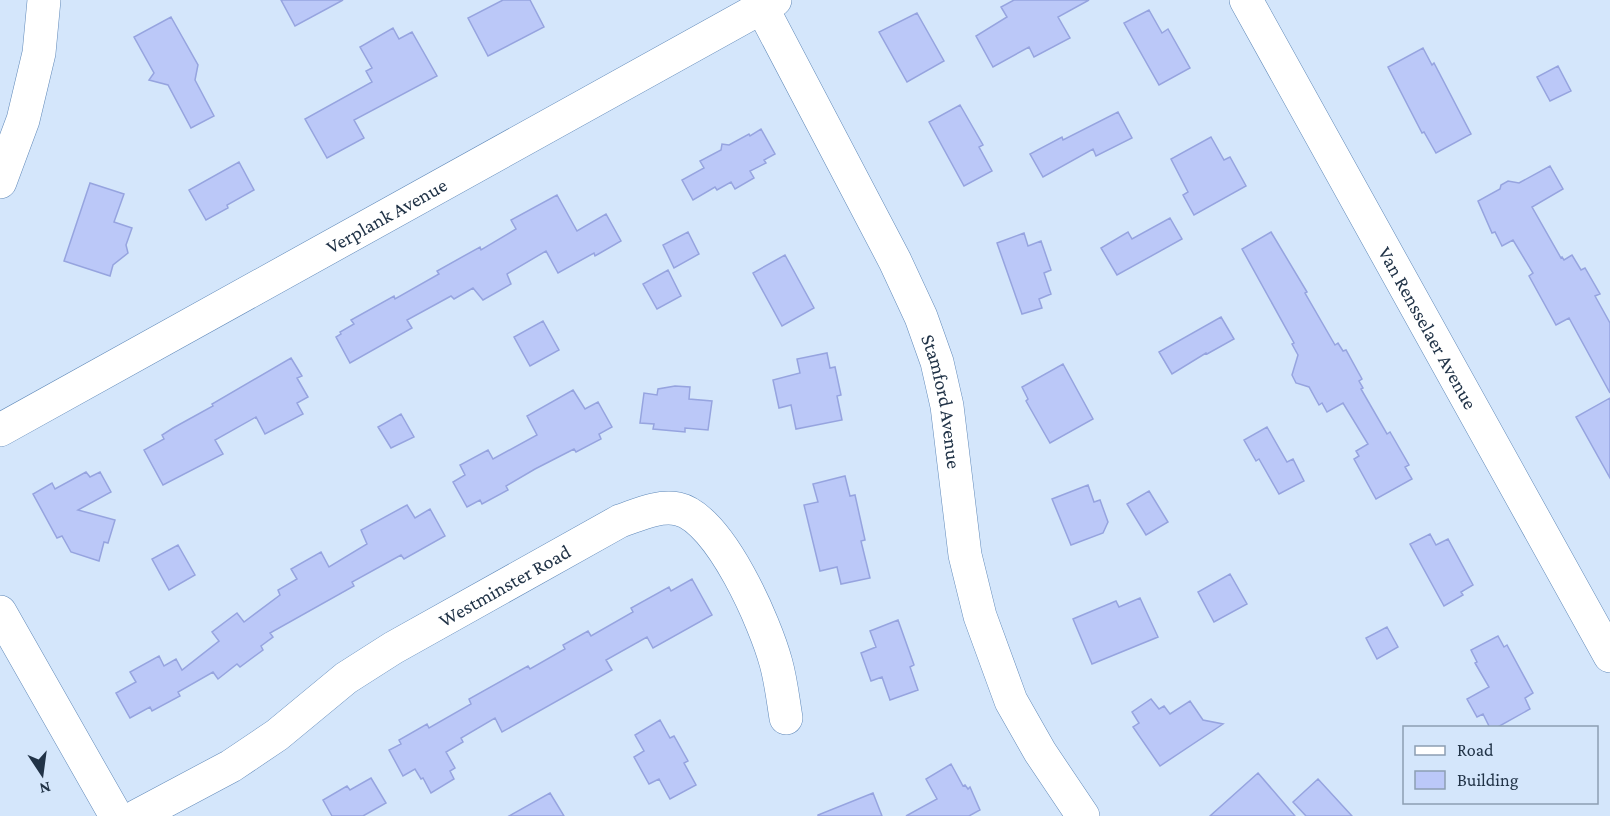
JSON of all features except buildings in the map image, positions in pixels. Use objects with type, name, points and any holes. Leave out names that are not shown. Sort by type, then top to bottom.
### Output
[{"type":"street","points":[[0,182],[23,120],[39,53],[44,0]]},
{"type":"street","name":"Van Rensselaer Avenue","points":[[1246,0],[1610,656]]},
{"type":"street","name":"Verplank Avenue","points":[[0,430],[765,2]]},
{"type":"street","name":"Stamford Avenue","points":[[765,2],[921,317],[937,362],[947,406],[966,555],[980,616],[1011,701],[1040,752],[1083,816]]},
{"type":"street","name":"Westminster Road","points":[[137,816],[231,766],[277,735],[346,678],[393,648],[611,526],[648,510],[678,509],[692,516],[715,536],[747,590],[765,630],[776,664],[786,718]]},
{"type":"street","points":[[0,612],[116,816]]}]
